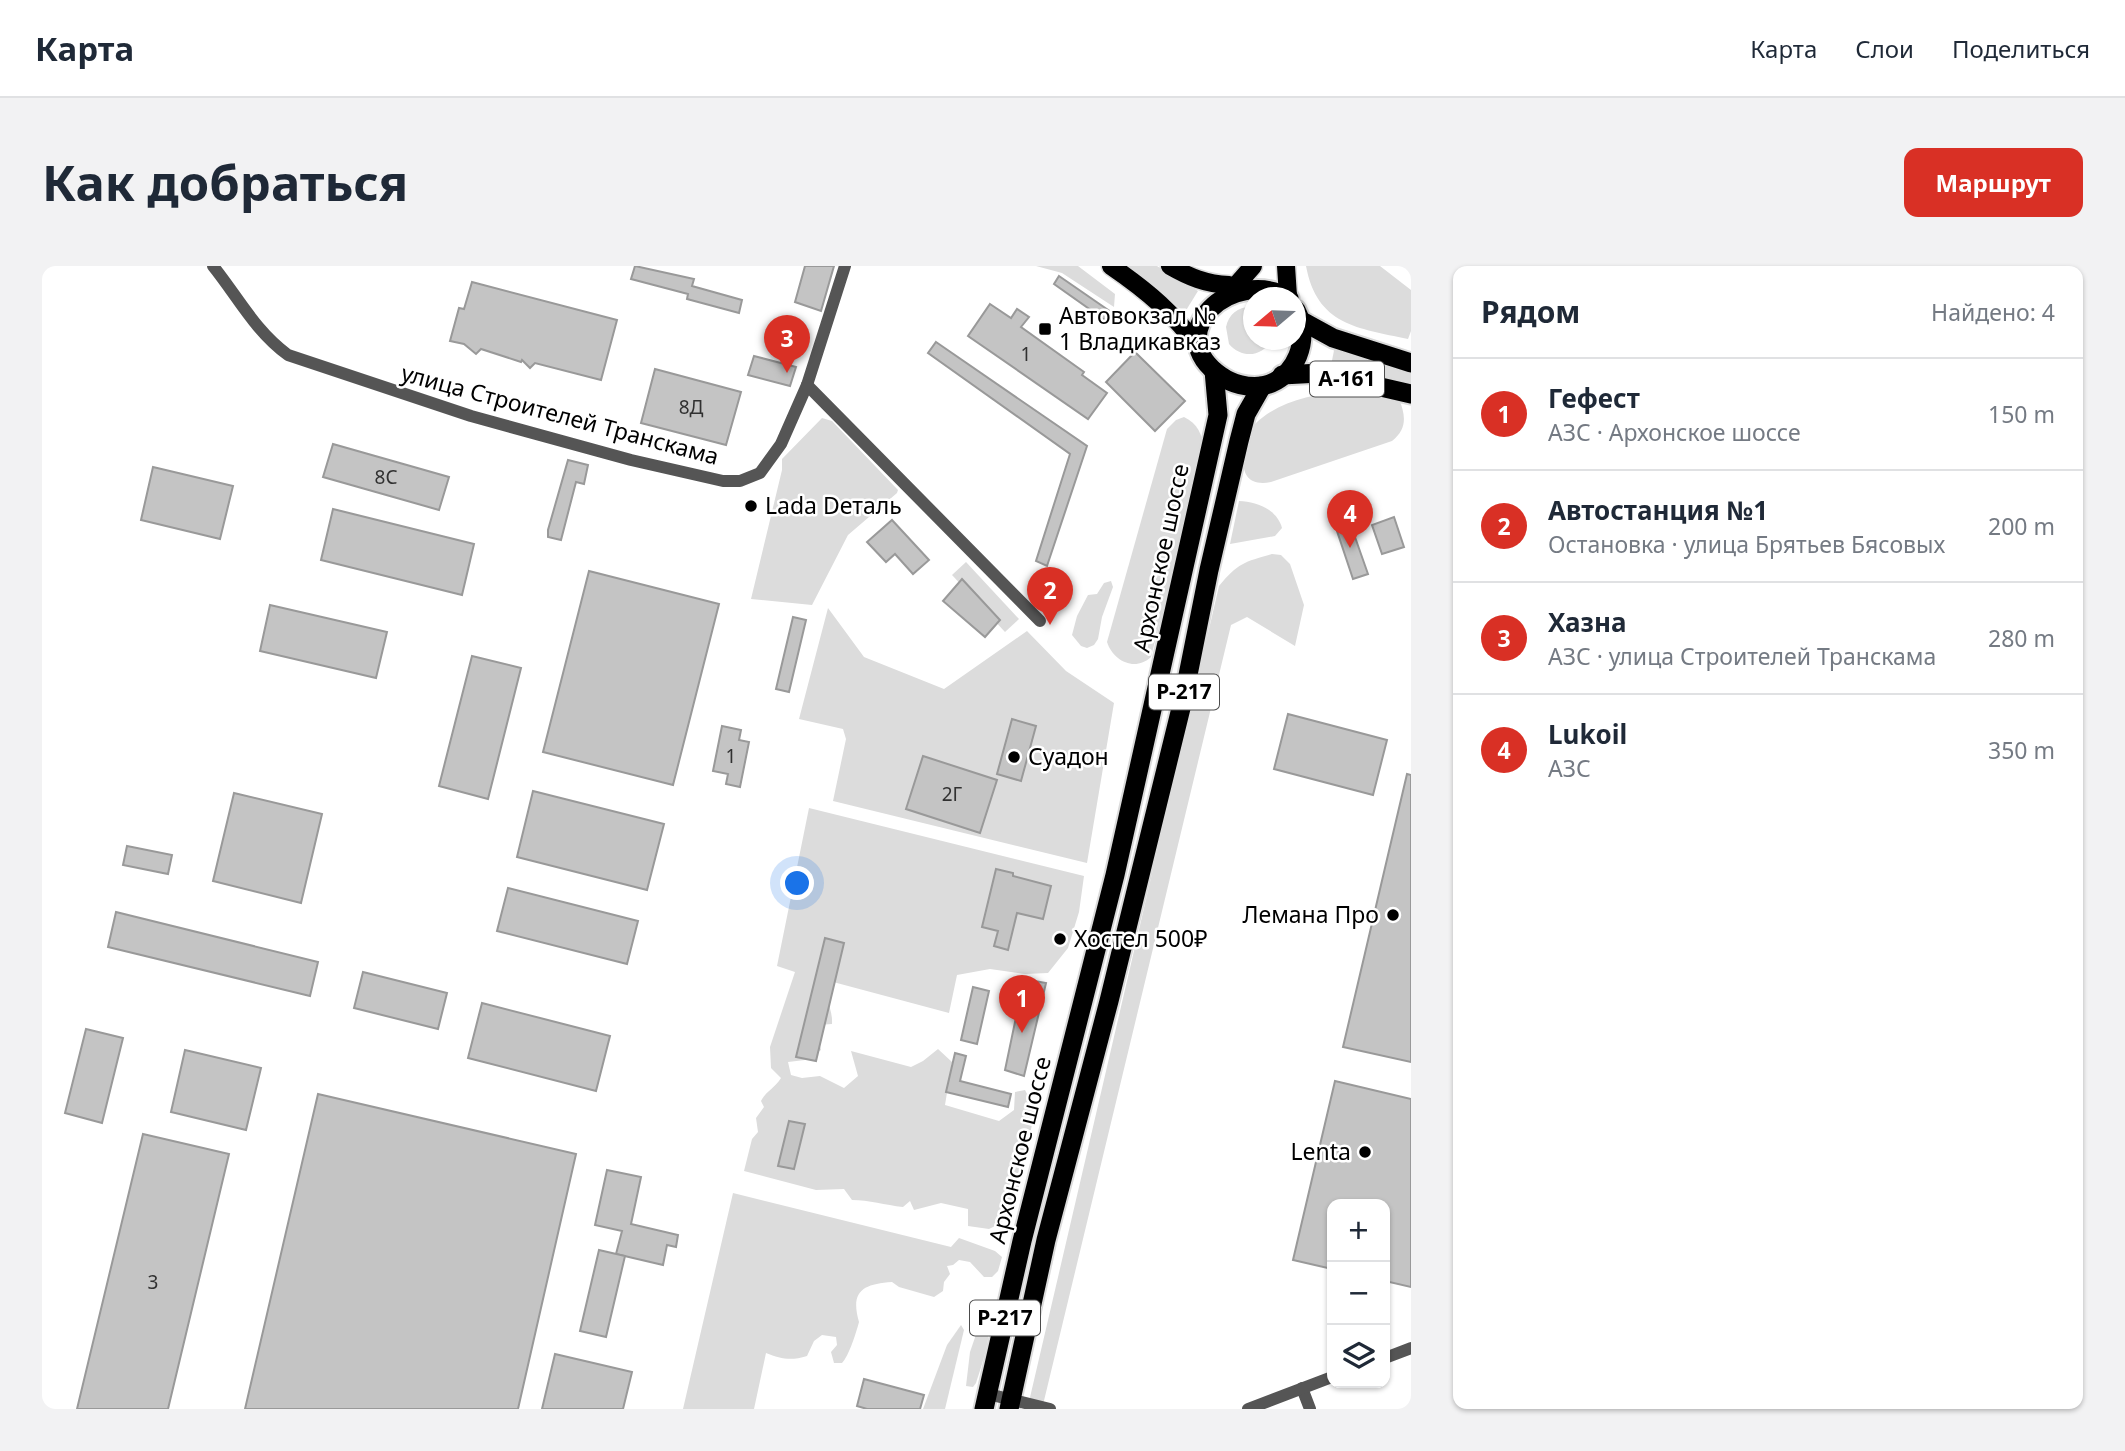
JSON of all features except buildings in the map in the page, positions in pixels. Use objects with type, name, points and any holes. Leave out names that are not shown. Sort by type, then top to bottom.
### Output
[{"type":"highway","points":[[1276,287],[1267,282],[1252,280],[1216,292],[1205,305],[1200,317],[1198,330],[1204,359],[1214,371],[1235,384],[1262,386],[1282,375],[1296,360],[1300,350]]},
{"type":"highway","name":"А-161","points":[[1306,316],[1333,338],[1411,362]]},
{"type":"highway","name":"Архонское шоссе","points":[[986,1402],[1022,1241],[1118,862],[1218,415],[1214,371]]},
{"type":"highway","name":"А-161","points":[[1282,375],[1320,373],[1411,394]]},
{"type":"highway","name":"Архонское шоссе","points":[[1010,1404],[1046,1240],[1109,1001],[1183,700],[1239,441],[1246,414],[1262,386]]},
{"type":"main road","points":[[1111,266],[1146,290],[1171,313],[1201,350]]},
{"type":"main road","points":[[1170,266],[1210,285],[1234,284],[1253,266]]},
{"type":"main road","points":[[1286,266],[1290,287]]},
{"type":"street","name":"улица Строителей Транскама","points":[[213,266],[270,342],[288,355],[471,416],[631,460],[723,481],[740,481],[760,473],[781,444],[807,385],[845,266]]},
{"type":"street","points":[[807,385],[1040,621]]},
{"type":"street","points":[[1390,1356],[1411,1348]]},
{"type":"street","points":[[1248,1409],[1327,1379]]},
{"type":"street","points":[[1302,1388],[1310,1409]]},
{"type":"street","points":[[986,1402],[1050,1409]]},
{"type":"shaded area","points":[[1036,266],[1078,266],[1115,294],[1114,307],[1062,273]]},
{"type":"shaded area","points":[[1119,266],[1157,266],[1198,291],[1185,312]]},
{"type":"shaded area","points":[[1306,266],[1380,266],[1411,290],[1411,331],[1408,339],[1356,327],[1330,312],[1319,301],[1311,286]]},
{"type":"shaded area","points":[[1243,308],[1243,350],[1263,350],[1246,354],[1229,344],[1226,327],[1235,311]]},
{"type":"shaded area","points":[[1335,345],[1411,366],[1411,387],[1331,366]]},
{"type":"shaded area","points":[[1344,391],[1364,391],[1399,399],[1404,422],[1397,436],[1392,441],[1271,482],[1261,483],[1248,477],[1244,457],[1254,425],[1273,410],[1296,400]]},
{"type":"shaded area","points":[[1184,417],[1198,430],[1204,449],[1151,657],[1132,664],[1119,659],[1107,642],[1167,429],[1176,420]]},
{"type":"shaded area","points":[[822,418],[832,421],[898,490],[897,493],[848,535],[812,605],[751,599],[782,470],[782,459]]},
{"type":"shaded area","points":[[1239,501],[1253,503],[1271,511],[1282,528],[1275,536],[1230,544]]},
{"type":"shaded area","points":[[1272,554],[1281,555],[1290,564],[1304,605],[1295,646],[1247,617],[1231,625],[1042,1409],[1028,1406],[1219,586],[1242,564]]},
{"type":"shaded area","points":[[966,562],[1019,619],[1005,632],[952,575]]},
{"type":"shaded area","points":[[1111,581],[1113,587],[1102,617],[1098,639],[1094,645],[1087,648],[1081,646],[1072,635],[1077,616],[1088,595],[1097,594],[1104,583]]},
{"type":"shaded area","points":[[828,608],[864,657],[944,689],[1027,631],[1066,671],[1114,703],[1087,863],[833,801],[846,739],[843,729],[799,719]]},
{"type":"shaded area","points":[[809,808],[1084,876],[1079,912],[1068,948],[1048,973],[1025,974],[990,969],[957,975],[949,1013],[822,979],[832,1024],[818,1025],[816,1030],[821,1050],[805,1060],[788,1062],[791,1075],[802,1078],[820,1076],[844,1088],[858,1076],[851,1051],[911,1067],[938,1049],[952,1062],[945,1105],[999,1121],[1014,1110],[1015,1092],[1025,1090],[1035,1110],[1016,1201],[1001,1223],[989,1229],[968,1226],[968,1209],[941,1203],[914,1210],[910,1201],[903,1207],[852,1200],[844,1189],[816,1190],[744,1171],[752,1139],[758,1132],[756,1118],[764,1107],[761,1101],[781,1078],[771,1068],[770,1047],[795,972],[777,966]]},
{"type":"shaded area","points":[[733,1193],[951,1247],[959,1238],[995,1251],[1002,1257],[998,1271],[992,1277],[984,1277],[970,1262],[959,1260],[947,1266],[950,1274],[944,1282],[943,1291],[934,1297],[899,1287],[892,1282],[866,1287],[858,1296],[856,1303],[859,1322],[850,1350],[842,1363],[834,1363],[831,1352],[837,1345],[836,1337],[822,1335],[814,1341],[807,1356],[786,1359],[766,1353],[754,1409],[683,1409]]},
{"type":"shaded area","points":[[982,1317],[987,1317],[989,1323],[986,1349],[976,1383],[973,1387],[966,1386],[970,1352]]},
{"type":"shaded area","points":[[961,1325],[964,1330],[945,1409],[923,1409],[947,1345]]},
{"type":"place","name":"Автовокзал № 1 Владикавказ","points":[[1045,329]]},
{"type":"place","name":"Хазна","points":[[787,373]]},
{"type":"place","name":"Lada Dеталь","points":[[751,506]]},
{"type":"place","name":"Lukoil","points":[[1350,548]]},
{"type":"place","name":"Автостанция №1","points":[[1050,625]]},
{"type":"place","name":"Суадон","points":[[1014,757]]},
{"type":"place","name":"Лемана Про","points":[[1393,915]]},
{"type":"place","name":"Хостел 500₽","points":[[1060,939]]},
{"type":"place","name":"Гефест","points":[[1022,1033]]},
{"type":"place","name":"Lenta","points":[[1365,1152]]}]
